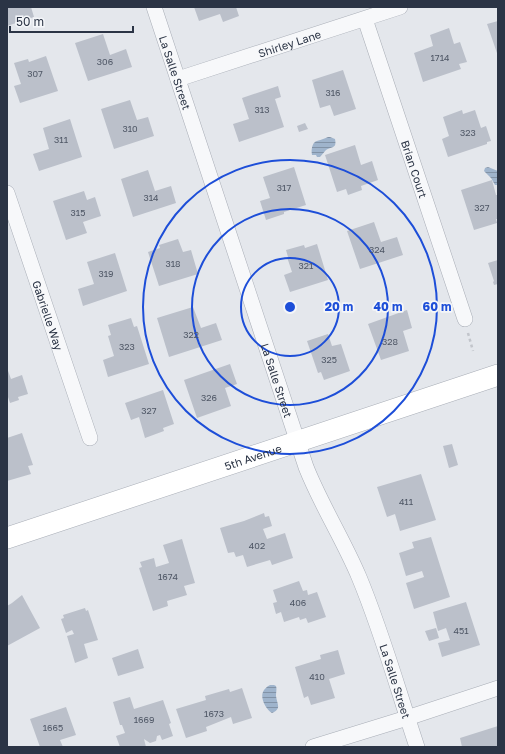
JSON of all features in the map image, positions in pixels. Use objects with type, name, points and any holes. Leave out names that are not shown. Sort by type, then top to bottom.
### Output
[{"type":"main road","name":"5th Avenue","points":[[7,538],[498,375]]},
{"type":"street","name":"La Salle Street","points":[[154,7],[308,471],[358,576],[377,621],[417,747]]},
{"type":"street","name":"Shirley Lane","points":[[178,78],[400,7]]},
{"type":"street","name":"Brian Court","points":[[365,19],[465,319]]},
{"type":"street","name":"Gabrielle Way","points":[[7,193],[14,237],[90,438]]},
{"type":"street","points":[[313,747],[408,718],[498,688]]},
{"type":"water","points":[[328,137],[335,139],[335,146],[326,150],[320,157],[312,155],[314,143]]},
{"type":"water","points":[[488,167],[498,171],[498,185],[495,185],[484,171],[485,168]]},
{"type":"water","points":[[270,685],[276,686],[278,706],[277,710],[272,713],[266,707],[262,697],[266,688]]},
{"type":"building","points":[[7,7],[31,7],[34,17],[7,26]]},
{"type":"building","points":[[194,7],[236,7],[239,16],[223,22],[220,14],[199,21]]},
{"type":"building","points":[[498,21],[498,56],[487,24]]},
{"type":"building","points":[[449,28],[454,44],[460,42],[467,62],[459,64],[461,69],[423,82],[414,53],[433,46],[430,35]]},
{"type":"building","points":[[103,34],[110,55],[126,49],[132,67],[88,81],[75,43]]},
{"type":"building","points":[[46,56],[58,91],[20,103],[14,86],[21,84],[14,63],[28,59],[29,62]]},
{"type":"building","points":[[343,70],[356,109],[334,116],[330,105],[320,108],[312,80]]},
{"type":"building","points":[[278,86],[281,97],[275,99],[284,127],[239,142],[233,124],[249,119],[242,98]]},
{"type":"building","points":[[130,100],[137,120],[148,117],[154,136],[114,149],[101,109]]},
{"type":"building","points":[[462,110],[463,114],[475,110],[481,128],[486,126],[491,141],[487,142],[487,144],[448,157],[442,139],[449,136],[443,117]]},
{"type":"building","points":[[70,119],[82,157],[39,171],[33,154],[49,149],[43,128]]},
{"type":"building","points":[[305,123],[308,129],[299,132],[297,126]]},
{"type":"building","points":[[355,145],[361,165],[372,161],[378,180],[361,186],[362,190],[348,195],[346,189],[337,192],[325,155]]},
{"type":"building","points":[[294,167],[306,205],[266,220],[260,201],[270,198],[263,177]]},
{"type":"building","points":[[148,170],[155,191],[171,186],[176,203],[133,217],[121,179]]},
{"type":"building","points":[[492,180],[496,195],[498,195],[497,223],[474,230],[461,190]]},
{"type":"building","points":[[84,191],[87,200],[95,197],[101,216],[83,222],[87,233],[66,240],[53,201]]},
{"type":"building","points":[[374,222],[381,242],[397,237],[403,255],[360,269],[347,231]]},
{"type":"building","points":[[178,239],[183,252],[191,250],[198,274],[159,286],[148,252],[160,248],[159,245]]},
{"type":"building","points":[[317,244],[328,280],[290,292],[284,275],[292,272],[286,250],[304,245],[305,248]]},
{"type":"building","points":[[115,253],[127,291],[83,306],[78,289],[94,284],[87,262]]},
{"type":"building","points":[[498,260],[498,284],[494,285],[488,263]]},
{"type":"building","points":[[193,307],[201,328],[216,323],[222,340],[169,357],[157,318]]},
{"type":"building","points":[[407,310],[412,328],[403,331],[409,351],[381,360],[368,324]]},
{"type":"building","points":[[131,318],[134,327],[137,326],[149,364],[108,377],[103,360],[114,356],[108,336],[111,335],[108,325]]},
{"type":"building","points":[[328,334],[332,346],[341,344],[350,371],[324,380],[321,372],[318,373],[307,341]]},
{"type":"building","points":[[230,364],[237,384],[225,388],[231,406],[197,418],[184,380]]},
{"type":"building","points":[[7,368],[11,379],[22,375],[28,394],[18,397],[19,400],[10,403],[8,397],[7,398]]},
{"type":"building","points":[[163,390],[174,424],[163,428],[164,431],[145,438],[139,417],[131,420],[125,403]]},
{"type":"building","points":[[22,433],[33,465],[28,466],[31,474],[7,481],[7,438]]},
{"type":"building","points":[[452,444],[458,465],[449,468],[443,446]]},
{"type":"building","points":[[421,474],[436,520],[400,531],[395,514],[387,517],[377,487]]},
{"type":"building","points":[[264,513],[265,517],[269,516],[272,526],[263,529],[267,539],[285,533],[293,558],[272,565],[270,560],[247,567],[243,555],[236,557],[234,552],[228,553],[220,528]]},
{"type":"building","points":[[431,537],[450,597],[414,609],[406,583],[424,577],[422,571],[406,576],[399,553],[414,548],[412,542]]},
{"type":"building","points":[[182,539],[195,583],[184,586],[187,595],[167,601],[168,606],[153,611],[139,568],[142,567],[140,562],[154,558],[156,567],[169,563],[163,545]]},
{"type":"building","points":[[299,581],[303,591],[307,590],[308,595],[317,592],[326,617],[308,623],[306,618],[300,620],[299,617],[284,622],[281,612],[276,614],[273,603],[277,602],[273,590]]},
{"type":"building","points":[[22,595],[40,628],[7,646],[7,606]]},
{"type":"building","points":[[466,602],[480,645],[442,657],[438,643],[450,640],[446,628],[438,631],[433,612]]},
{"type":"building","points":[[85,608],[86,611],[88,610],[98,640],[84,644],[88,658],[75,663],[67,636],[74,634],[72,630],[66,633],[61,619],[64,618],[63,615]]},
{"type":"building","points":[[436,628],[439,638],[429,641],[425,631]]},
{"type":"building","points":[[138,649],[144,668],[118,676],[112,658]]},
{"type":"building","points":[[338,650],[345,674],[329,679],[335,698],[311,705],[308,696],[304,698],[295,667],[321,659],[320,655]]},
{"type":"building","points":[[242,688],[252,718],[233,724],[231,717],[206,727],[207,731],[186,738],[176,709],[206,700],[205,696],[229,689],[230,692]]},
{"type":"building","points":[[130,697],[134,709],[163,700],[171,723],[169,724],[173,736],[162,740],[160,735],[157,736],[156,741],[150,743],[144,739],[146,747],[120,747],[116,736],[125,733],[122,725],[120,725],[113,702]]},
{"type":"building","points":[[66,707],[76,735],[60,740],[63,747],[40,747],[30,719]]},
{"type":"building","points":[[498,726],[498,747],[462,747],[460,738]]}]
